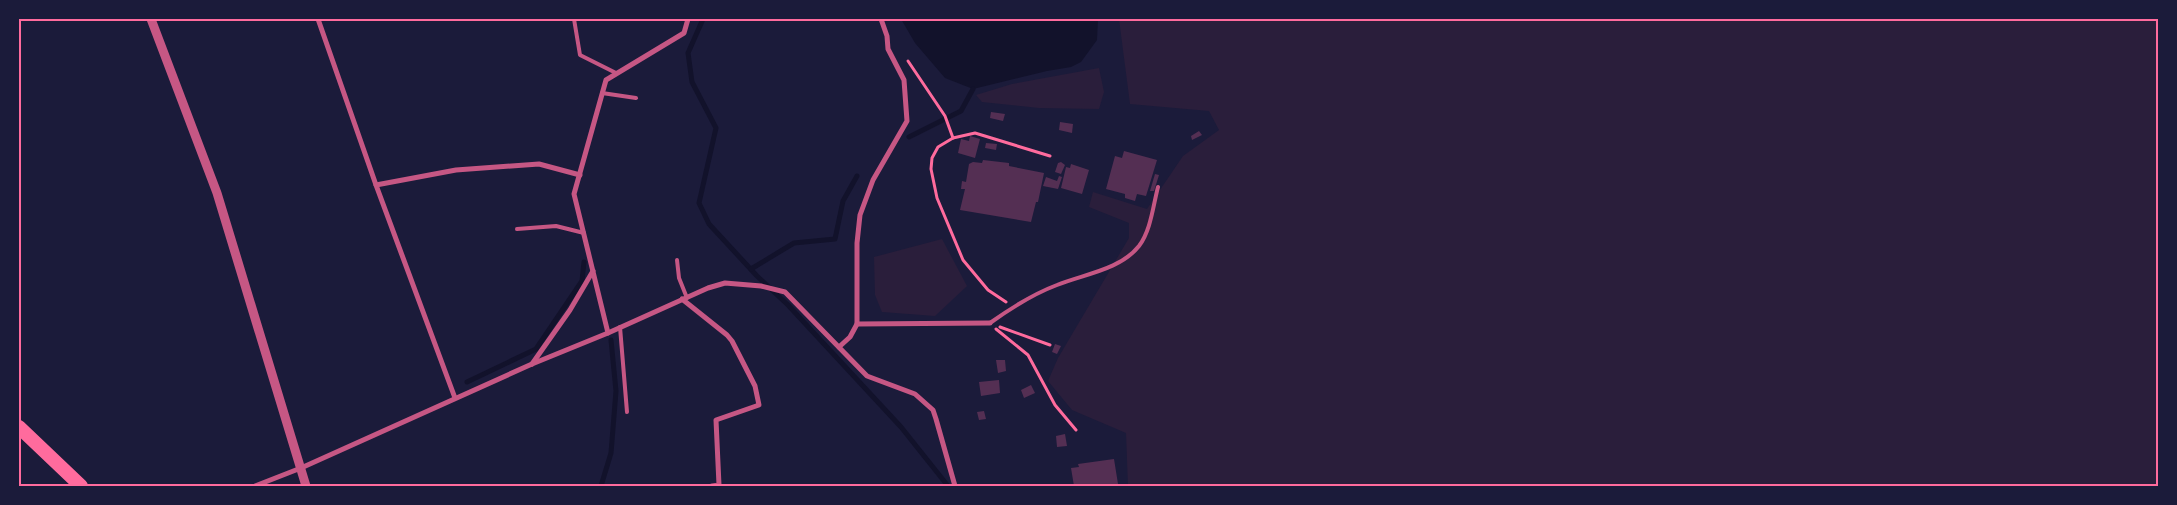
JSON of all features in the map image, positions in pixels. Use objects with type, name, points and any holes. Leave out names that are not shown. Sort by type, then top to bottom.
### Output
[{"type":"highway","points":[[19,427],[81,486]]},
{"type":"street","points":[[151,19],[217,192],[306,486]]},
{"type":"street","points":[[318,19],[376,184],[455,398]]},
{"type":"street","points":[[608,333],[574,194],[606,80],[684,33],[688,19]]},
{"type":"street","points":[[839,347],[850,337],[857,324],[857,260],[860,214],[873,180],[907,121],[904,80],[888,50],[887,36],[881,19]]},
{"type":"street","points":[[376,184],[456,170],[539,164],[580,175]]},
{"type":"street","points":[[532,364],[570,310],[593,271]]},
{"type":"street","points":[[255,486],[301,468],[532,364],[608,333],[708,288],[725,283],[762,286],[784,292],[867,376],[916,394],[933,410],[955,486]]},
{"type":"street","points":[[685,299],[727,334],[732,341],[755,386],[759,405],[716,420],[719,485],[712,486]]},
{"type":"street","points":[[857,324],[990,323]]},
{"type":"lane","points":[[574,19],[580,55],[616,73]]},
{"type":"lane","points":[[602,93],[636,98]]},
{"type":"lane","points":[[990,323],[1013,307],[1055,285],[1106,269],[1127,258],[1139,246],[1146,234],[1158,187]]},
{"type":"lane","points":[[516,229],[556,226],[584,233]]},
{"type":"lane","points":[[677,260],[679,278],[685,299]]},
{"type":"lane","points":[[620,327],[627,412]]},
{"type":"path","points":[[904,57],[916,70],[944,116],[953,138]]},
{"type":"path","points":[[1013,307],[988,290],[963,260],[937,198],[931,169],[932,158],[938,147],[953,138],[975,133],[1050,156]]},
{"type":"path","points":[[990,323],[1050,345]]},
{"type":"path","points":[[990,323],[1028,355],[1055,405],[1076,430]]},
{"type":"shaded area","points":[[901,19],[1098,19],[1097,40],[1081,62],[1071,67],[973,89],[945,78],[915,43]]},
{"type":"shaded area","points":[[1119,19],[2158,19],[2158,486],[1128,486],[1126,433],[1072,410],[1048,381],[1058,358],[1129,238],[1129,223],[1089,207],[1093,192],[1147,209],[1183,156],[1219,130],[1209,111],[1130,104]]},
{"type":"shaded area","points":[[1099,68],[1104,92],[1099,109],[1039,108],[982,102],[976,95],[1012,84]]},
{"type":"shaded area","points":[[942,239],[967,286],[935,316],[882,312],[875,295],[874,257]]},
{"type":"building","points":[[991,112],[1005,114],[1003,121],[990,118]]},
{"type":"building","points":[[1060,122],[1073,124],[1072,133],[1059,130]]},
{"type":"building","points":[[1199,131],[1202,135],[1192,140],[1191,136]]},
{"type":"building","points":[[970,136],[980,139],[975,158],[958,153],[961,139],[969,141]]},
{"type":"building","points":[[986,143],[997,144],[996,150],[985,148]]},
{"type":"building","points":[[1124,151],[1157,160],[1146,196],[1137,194],[1135,201],[1125,198],[1125,194],[1106,189],[1115,156],[1122,158]]},
{"type":"building","points":[[983,160],[1009,163],[1009,166],[1044,173],[1038,202],[1036,202],[1031,222],[960,210],[965,189],[961,189],[962,181],[966,182],[969,164],[973,162],[982,163]]},
{"type":"building","points":[[1061,162],[1065,165],[1061,174],[1055,172],[1058,163]]},
{"type":"building","points":[[1071,164],[1089,170],[1082,194],[1061,188],[1066,167],[1070,168]]},
{"type":"building","points":[[1155,174],[1159,175],[1154,191],[1150,191]]},
{"type":"building","points":[[1059,176],[1062,177],[1058,189],[1043,186],[1046,177],[1057,181]]},
{"type":"building","points":[[1055,344],[1061,346],[1057,354],[1052,352]]},
{"type":"building","points":[[996,360],[1005,360],[1006,371],[998,373]]},
{"type":"building","points":[[999,380],[1000,393],[981,396],[979,382]]},
{"type":"building","points":[[1031,385],[1035,393],[1024,398],[1021,390]]},
{"type":"building","points":[[984,411],[986,419],[979,420],[977,412]]},
{"type":"building","points":[[1065,434],[1067,446],[1057,447],[1056,436]]},
{"type":"building","points":[[1114,459],[1118,484],[1113,486],[1074,486],[1071,468],[1079,467],[1078,464]]},
{"type":"waterway","points":[[703,19],[688,53],[692,82],[716,128],[699,203],[709,224],[757,276],[788,305],[901,427],[948,486]]},
{"type":"waterway","points":[[909,137],[961,111],[973,89]]},
{"type":"waterway","points":[[751,269],[794,243],[835,239],[843,201],[857,176]]},
{"type":"waterway","points":[[467,382],[536,349],[582,281],[584,262]]},
{"type":"waterway","points":[[601,486],[611,453],[616,391],[611,340]]}]
